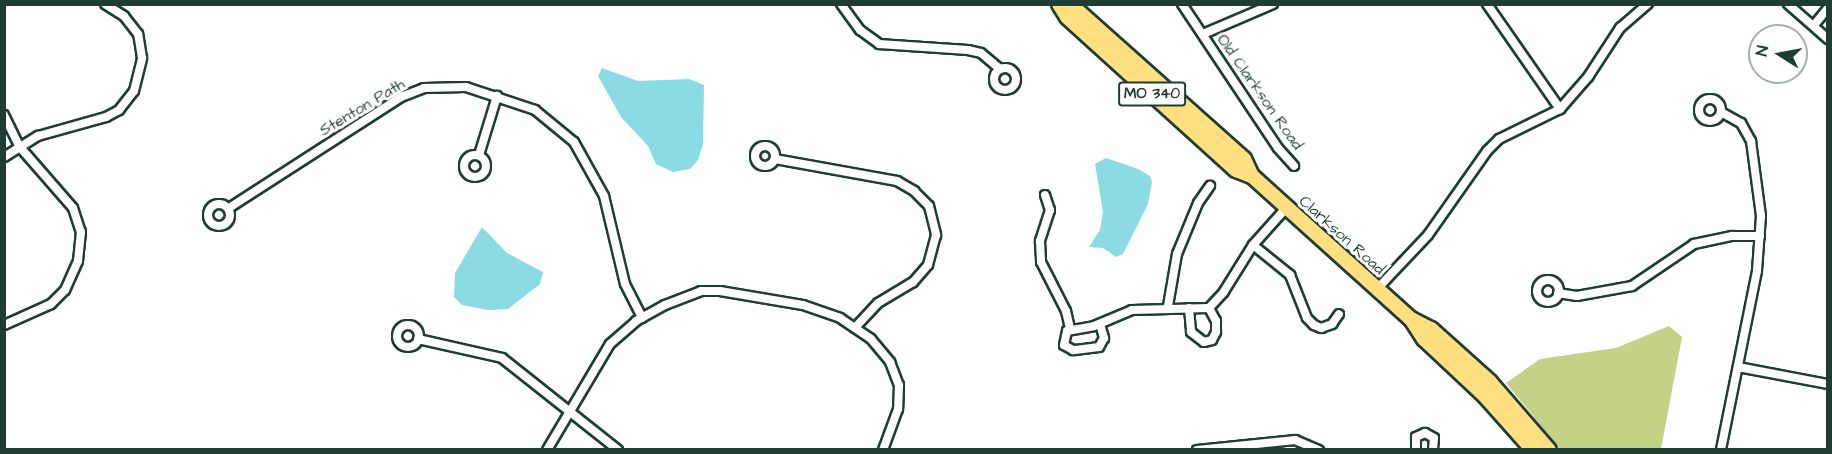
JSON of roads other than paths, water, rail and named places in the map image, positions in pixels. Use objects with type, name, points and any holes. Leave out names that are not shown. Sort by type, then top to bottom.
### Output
[{"type":"main road","name":"Clarkson Road","points":[[1059,4],[1067,17],[1236,170],[1252,176],[1411,319],[1431,329],[1490,382],[1549,450]]},
{"type":"main road","name":"Clarkson Road","points":[[1070,4],[1244,159],[1252,176]]},
{"type":"main road","name":"Clarkson Road","points":[[1411,319],[1424,339],[1493,404],[1533,450]]},
{"type":"street","points":[[4,157],[38,136],[106,117],[119,110],[134,91],[142,58],[138,34],[124,15],[105,4]]},
{"type":"street","points":[[841,4],[860,30],[879,44],[974,51],[992,59],[1000,69]]},
{"type":"street","name":"Old Clarkson Road","points":[[1182,4],[1278,148],[1294,166]]},
{"type":"street","points":[[1203,34],[1273,4]]},
{"type":"street","points":[[1487,4],[1560,109]]},
{"type":"street","points":[[1377,289],[1428,235],[1487,151],[1499,139],[1560,109],[1588,77],[1611,39],[1648,4]]},
{"type":"street","points":[[1788,4],[1815,24],[1827,39]]},
{"type":"street","points":[[1815,24],[1827,8]]},
{"type":"street","name":"Stenton Path","points":[[229,208],[401,97],[424,88],[448,86],[497,96],[536,110],[553,121],[590,166],[604,196],[625,284],[642,318]]},
{"type":"street","points":[[479,155],[497,96]]},
{"type":"street","points":[[1721,112],[1741,123],[1751,141],[1759,183],[1760,236],[1757,271],[1721,450]]},
{"type":"street","points":[[4,115],[19,146],[73,208],[81,242],[71,280],[58,298],[42,309],[4,325]]},
{"type":"street","points":[[775,159],[897,182],[914,191],[929,206],[936,235],[928,265],[913,282],[878,303],[855,328]]},
{"type":"street","points":[[1168,306],[1177,254],[1198,203],[1210,186]]},
{"type":"street","points":[[1045,195],[1050,210],[1040,241],[1041,261],[1066,311],[1070,329],[1063,341],[1068,349],[1099,346],[1104,338],[1100,324]]},
{"type":"street","points":[[1070,329],[1100,324],[1132,310],[1168,306],[1209,308],[1223,293],[1253,245],[1287,207]]},
{"type":"street","points":[[1558,293],[1577,296],[1632,286],[1694,244],[1732,236],[1760,236]]},
{"type":"street","points":[[1253,245],[1290,275],[1307,318],[1314,325],[1321,328],[1332,324],[1339,314]]},
{"type":"street","points":[[547,450],[610,344],[642,318],[701,291],[720,291],[803,305],[855,328],[882,350],[899,385],[897,416],[883,450]]},
{"type":"street","points":[[1189,308],[1191,332],[1204,342],[1212,340],[1216,332],[1216,321],[1209,308]]},
{"type":"street","points":[[418,339],[502,358],[572,411],[618,450]]},
{"type":"street","points":[[1738,367],[1827,384]]},
{"type":"street","points":[[1416,450],[1414,440],[1425,433],[1434,438],[1433,450]]},
{"type":"street","points":[[1197,450],[1294,445],[1318,450]]},
{"type":"water","points":[[602,68],[638,81],[689,79],[704,85],[703,144],[698,160],[690,169],[673,172],[656,164],[648,146],[621,117],[598,76]]},
{"type":"water","points":[[1106,158],[1138,169],[1150,176],[1152,182],[1148,204],[1123,254],[1116,257],[1103,248],[1089,247],[1100,230],[1103,212],[1095,164]]},
{"type":"water","points":[[482,227],[507,253],[543,272],[540,284],[508,309],[488,310],[462,305],[454,297],[455,273]]}]
